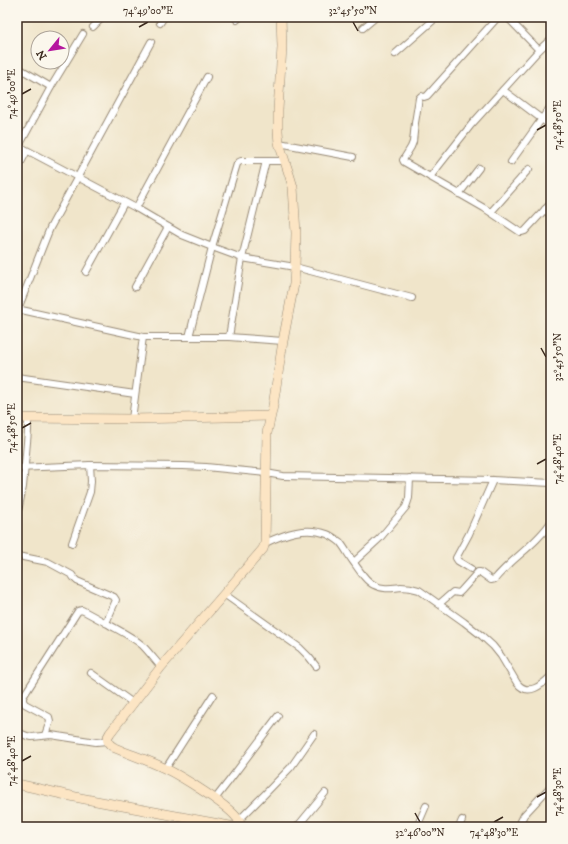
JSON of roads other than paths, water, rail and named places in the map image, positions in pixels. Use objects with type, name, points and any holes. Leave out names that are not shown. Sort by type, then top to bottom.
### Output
[{"type":"street","points":[[93,26],[103,17]]},
{"type":"street","points":[[160,23],[164,17]]},
{"type":"street","points":[[107,741],[110,733],[161,667],[263,548],[265,543],[267,433],[294,284],[295,266],[296,233],[293,187],[280,143],[278,110],[282,47],[281,17]]},
{"type":"street","points":[[363,28],[376,17]]},
{"type":"street","points":[[395,54],[437,17]]},
{"type":"street","points":[[498,17],[427,96],[421,96],[419,98],[413,142],[403,160],[404,162],[491,212],[520,232],[525,231],[551,203]]},
{"type":"street","points":[[507,17],[539,50]]},
{"type":"street","points":[[83,34],[18,146],[136,208],[182,235],[212,247],[242,258],[295,266],[412,298]]},
{"type":"street","points":[[430,177],[471,125],[539,50],[551,39]]},
{"type":"street","points":[[151,42],[50,228],[17,309],[143,337],[229,338],[283,341]]},
{"type":"street","points":[[17,67],[51,87]]},
{"type":"street","points":[[136,208],[206,77]]},
{"type":"street","points":[[503,90],[551,126]]},
{"type":"street","points":[[511,162],[551,106]]},
{"type":"street","points":[[280,143],[353,157]]},
{"type":"street","points":[[17,170],[27,151]]},
{"type":"street","points":[[229,338],[242,258],[266,161]]},
{"type":"street","points":[[189,337],[212,247],[238,162],[285,161]]},
{"type":"street","points":[[459,194],[479,168]]},
{"type":"street","points":[[491,212],[529,169]]},
{"type":"street","points":[[86,272],[124,203]]},
{"type":"street","points":[[545,209],[551,216]]},
{"type":"street","points":[[135,286],[168,227]]},
{"type":"street","points":[[132,419],[143,337]]},
{"type":"street","points":[[17,377],[135,394]]},
{"type":"street","points":[[17,418],[132,419],[270,416]]},
{"type":"street","points":[[17,516],[19,495],[25,468],[28,441],[28,418]]},
{"type":"street","points":[[72,543],[90,492],[90,465]]},
{"type":"street","points":[[17,468],[90,465],[191,467],[266,473],[283,476],[493,480],[551,483]]},
{"type":"street","points":[[354,562],[380,538],[406,507],[409,498],[410,478]]},
{"type":"street","points":[[471,569],[458,561],[456,558],[469,534],[493,480]]},
{"type":"street","points":[[440,604],[454,592],[461,592],[478,572],[492,580],[495,579],[515,558],[546,531],[551,522]]},
{"type":"street","points":[[265,543],[290,533],[305,530],[320,532],[334,537],[340,542],[366,578],[374,585],[386,589],[401,587],[420,590],[482,636],[501,656],[520,687],[524,689],[535,689],[551,676]]},
{"type":"street","points":[[23,557],[48,562],[72,575],[77,581],[114,597],[116,600],[106,623]]},
{"type":"street","points":[[224,594],[300,648],[316,666]]},
{"type":"street","points":[[17,596],[17,601]]},
{"type":"street","points":[[45,735],[50,721],[49,717],[25,704],[23,697],[78,611],[82,610],[142,645],[161,667]]},
{"type":"street","points":[[91,673],[133,704]]},
{"type":"street","points":[[166,768],[213,695]]},
{"type":"street","points":[[214,799],[278,716]]},
{"type":"street","points":[[17,732],[32,737],[45,735],[96,742],[107,741]]},
{"type":"street","points":[[238,825],[256,803],[291,767],[314,734]]},
{"type":"street","points":[[107,741],[111,746],[166,768],[187,781],[233,814],[238,825]]},
{"type":"street","points":[[17,784],[88,800],[238,825]]},
{"type":"street","points":[[520,827],[522,818],[551,786]]},
{"type":"street","points":[[297,827],[325,793]]},
{"type":"street","points":[[417,827],[426,806]]},
{"type":"street","points":[[459,827],[462,820]]}]
